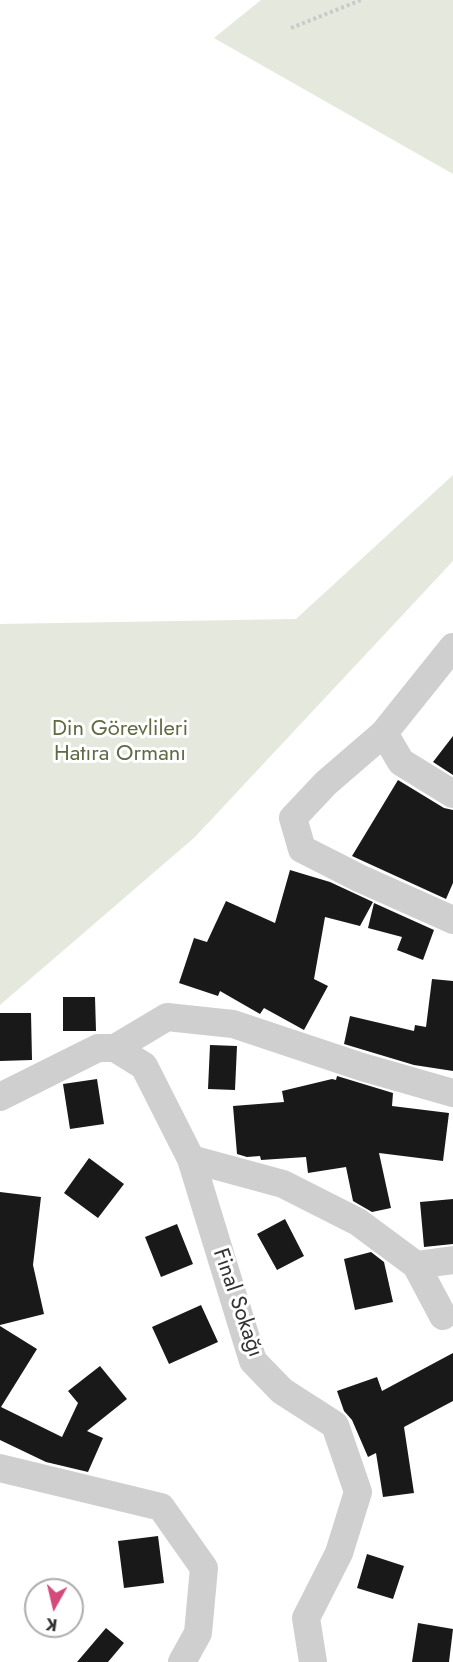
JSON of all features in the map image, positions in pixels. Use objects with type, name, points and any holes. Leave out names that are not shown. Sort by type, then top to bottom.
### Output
[{"type":"street","points":[[453,647],[384,733],[326,783],[293,818],[302,849],[359,878],[453,920]]},
{"type":"street","points":[[384,733],[401,762],[453,794]]},
{"type":"street","points":[[0,1097],[98,1048],[115,1048],[167,1017],[233,1024],[362,1067],[453,1093]]},
{"type":"street","name":"Final Sokağı","points":[[115,1048],[144,1066],[191,1160],[253,1361],[282,1391],[335,1425],[358,1492],[339,1553],[306,1618],[313,1662]]},
{"type":"street","points":[[191,1160],[283,1184],[358,1222],[416,1265],[443,1316]]},
{"type":"street","points":[[416,1265],[453,1260]]},
{"type":"street","points":[[0,1468],[161,1507],[204,1568],[198,1633],[182,1662]]},
{"type":"path","points":[[291,28],[361,0]]},
{"type":"green space","points":[[261,0],[453,0],[453,174],[214,38]]},
{"type":"green space","name":"Din Görevlileri Hatıra Ormanı","points":[[453,475],[453,561],[195,837],[0,1005],[0,624],[296,619]]},
{"type":"building","points":[[453,736],[453,775],[433,762]]},
{"type":"building","points":[[398,780],[444,808],[453,810],[453,883],[446,899],[352,856]]},
{"type":"building","points":[[290,870],[330,882],[373,902],[360,926],[325,917],[314,979],[328,986],[304,1030],[264,1008],[260,1014],[220,991],[218,996],[179,983],[194,938],[207,942],[226,901],[275,923]]},
{"type":"building","points":[[374,903],[434,930],[423,960],[397,950],[402,937],[368,928]]},
{"type":"building","points":[[432,979],[453,981],[453,1071],[414,1065],[344,1044],[350,1016],[414,1031],[415,1025],[426,1027]]},
{"type":"building","points":[[63,997],[95,997],[96,1031],[63,1031]]},
{"type":"building","points":[[0,1013],[31,1013],[32,1060],[0,1061]]},
{"type":"building","points":[[210,1045],[237,1046],[235,1090],[208,1089]]},
{"type":"building","points":[[337,1076],[393,1093],[392,1106],[449,1113],[443,1161],[379,1153],[391,1208],[372,1212],[353,1201],[346,1167],[308,1173],[306,1157],[261,1160],[260,1156],[247,1157],[237,1154],[233,1106],[284,1102],[282,1091],[336,1080]]},
{"type":"building","points":[[97,1079],[104,1124],[70,1129],[63,1084]]},
{"type":"building","points":[[89,1158],[124,1184],[98,1218],[64,1193]]},
{"type":"building","points":[[0,1192],[41,1197],[33,1265],[44,1314],[0,1325]]},
{"type":"building","points":[[453,1199],[453,1244],[424,1247],[420,1202]]},
{"type":"building","points":[[285,1219],[304,1256],[277,1270],[257,1234]]},
{"type":"building","points":[[177,1224],[193,1264],[161,1277],[145,1237]]},
{"type":"building","points":[[371,1252],[384,1262],[393,1302],[355,1310],[344,1259]]},
{"type":"building","points":[[201,1305],[218,1342],[169,1364],[152,1327]]},
{"type":"building","points":[[0,1326],[37,1349],[1,1407],[62,1437],[78,1403],[68,1391],[100,1366],[127,1399],[87,1431],[103,1438],[88,1472],[46,1462],[0,1440]]},
{"type":"building","points":[[453,1353],[453,1401],[404,1427],[414,1493],[383,1497],[376,1453],[368,1457],[352,1420],[344,1411],[337,1391],[377,1377],[382,1391]]},
{"type":"building","points":[[158,1536],[164,1583],[124,1588],[118,1541]]},
{"type":"building","points":[[367,1554],[404,1566],[393,1599],[357,1588]]},
{"type":"building","points":[[418,1623],[453,1629],[449,1662],[412,1662]]},
{"type":"building","points":[[106,1628],[124,1643],[108,1662],[77,1662]]}]
